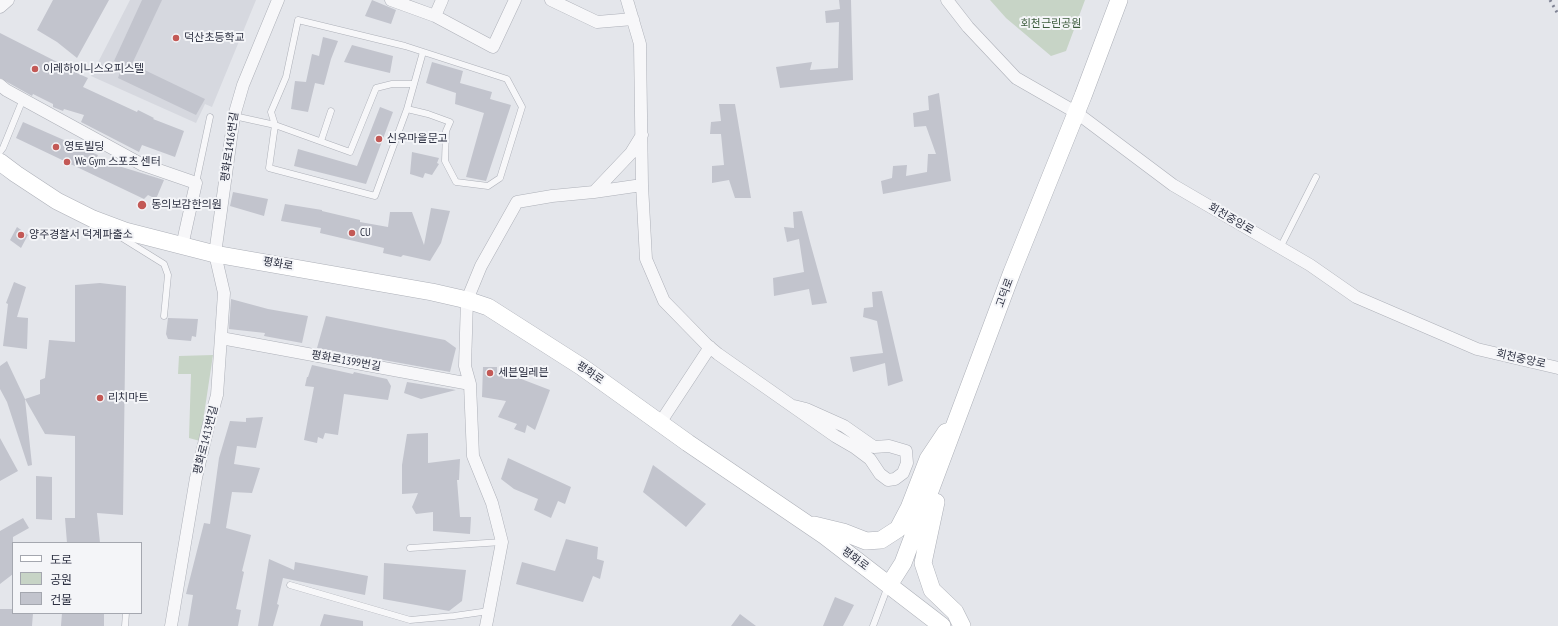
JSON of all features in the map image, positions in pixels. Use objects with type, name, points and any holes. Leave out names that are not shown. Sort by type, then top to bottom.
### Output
[{"type":"main road","name":"고덕로","points":[[889,585],[901,568],[1012,272],[1077,113],[1118,2]]},
{"type":"main road","name":"평화로","points":[[0,162],[57,201],[93,219],[125,231],[215,254],[386,283],[467,300],[488,307],[582,367],[660,423],[825,536],[942,626]]},
{"type":"main road","points":[[805,523],[843,532],[866,541],[881,540],[898,529],[909,508],[928,459],[964,403]]},
{"type":"main road","points":[[948,444],[923,563],[932,590],[955,612],[962,626]]},
{"type":"street","points":[[0,7],[8,0]]},
{"type":"street","name":"평화로1416번길","points":[[215,254],[234,116],[243,85],[278,0]]},
{"type":"street","points":[[391,0],[435,16],[493,47],[516,0]]},
{"type":"street","points":[[435,16],[442,0]]},
{"type":"street","points":[[550,0],[597,22],[633,19]]},
{"type":"street","points":[[627,0],[640,44],[642,185],[646,259],[664,301],[710,347],[794,406],[870,459],[880,474],[888,480],[895,479],[903,473],[907,463],[906,451],[889,446],[874,447],[844,426],[806,409],[794,406]]},
{"type":"street","name":"회천중앙로","points":[[947,0],[968,27],[1016,78],[1077,113],[1173,185],[1310,265],[1356,297],[1477,349],[1558,368]]},
{"type":"street","points":[[0,85],[141,164],[196,183],[182,246]]},
{"type":"street","points":[[594,192],[631,153],[642,134]]},
{"type":"street","points":[[486,626],[502,542],[492,503],[473,456],[470,384],[465,366],[467,300],[481,266],[517,202],[552,196],[642,185]]},
{"type":"street","name":"평화로1413번길","points":[[171,626],[196,478],[217,394],[224,293],[215,254]]},
{"type":"street","name":"평화로1399번길","points":[[221,338],[470,384]]},
{"type":"street","points":[[660,423],[710,347]]},
{"type":"lane","points":[[407,109],[428,114],[450,122],[446,131],[445,161],[456,182],[488,186],[500,178],[522,107],[507,79],[405,46],[298,20],[286,77],[271,112],[275,125],[269,168],[375,196],[407,109],[423,52]]},
{"type":"lane","points":[[234,116],[275,125],[350,152],[376,88],[392,84],[414,84]]},
{"type":"lane","points":[[0,152],[23,99]]},
{"type":"lane","points":[[321,141],[331,111]]},
{"type":"lane","points":[[196,183],[210,117]]},
{"type":"lane","points":[[1280,248],[1316,178]]},
{"type":"lane","points":[[57,201],[145,251],[164,264],[168,275],[164,316]]},
{"type":"lane","points":[[410,548],[502,542]]},
{"type":"lane","points":[[290,585],[410,620],[489,611]]},
{"type":"lane","points":[[873,626],[889,585]]},
{"type":"lane","points":[[125,626],[126,614]]},
{"type":"shaded area","name":"덕산초등학교","points":[[130,0],[256,0],[212,107],[205,104],[196,123],[91,76]]},
{"type":"green space","name":"회천근린공원","points":[[990,0],[1085,0],[1066,51],[1051,56],[1006,18]]},
{"type":"green space","points":[[213,355],[200,441],[189,438],[191,374],[178,374],[179,356]]},
{"type":"building","points":[[53,0],[109,0],[77,58],[57,42],[37,30]]},
{"type":"building","points":[[142,0],[162,0],[132,64],[205,99],[196,115],[118,78],[123,64],[114,61]]},
{"type":"building","points":[[372,0],[396,10],[391,24],[365,16]]},
{"type":"building","points":[[839,0],[851,0],[853,80],[780,88],[776,67],[812,62],[810,70],[838,68],[839,22],[826,23],[825,11],[840,9]]},
{"type":"building","points":[[0,33],[88,78],[83,87],[137,112],[138,110],[154,118],[153,119],[184,131],[175,157],[142,145],[139,152],[81,122],[84,115],[64,109],[63,111],[53,107],[53,104],[33,94],[32,96],[0,78]]},
{"type":"building","points":[[323,37],[338,41],[331,59],[324,85],[315,83],[308,112],[291,109],[295,81],[306,82],[312,54],[319,56]]},
{"type":"building","points":[[352,45],[393,56],[390,73],[344,62]]},
{"type":"building","points":[[432,62],[463,71],[460,83],[492,92],[490,99],[511,105],[486,181],[466,177],[484,113],[455,104],[456,93],[426,83]]},
{"type":"building","points":[[939,93],[951,181],[883,194],[881,181],[892,178],[893,166],[907,165],[906,176],[927,172],[928,154],[936,154],[926,126],[914,127],[913,113],[929,110],[928,96]]},
{"type":"building","points":[[719,104],[735,104],[751,198],[735,198],[729,180],[712,183],[712,166],[724,165],[721,134],[710,134],[711,122],[721,121]]},
{"type":"building","points":[[380,107],[393,112],[366,184],[294,166],[298,149],[357,166]]},
{"type":"building","points":[[23,122],[98,155],[96,159],[164,180],[156,199],[148,195],[144,199],[16,138]]},
{"type":"building","points":[[412,152],[439,158],[437,163],[439,164],[432,175],[425,173],[423,178],[410,174]]},
{"type":"building","points":[[233,192],[268,199],[264,216],[230,206]]},
{"type":"building","points":[[285,204],[322,210],[360,220],[360,222],[388,227],[390,212],[412,212],[424,245],[431,208],[450,211],[441,243],[430,261],[403,255],[401,257],[383,253],[384,248],[320,233],[321,228],[281,221]]},
{"type":"building","points":[[802,211],[827,303],[812,305],[809,289],[774,296],[773,278],[804,272],[799,239],[787,242],[784,227],[794,228],[793,212]]},
{"type":"building","points":[[17,227],[28,235],[21,248],[10,240]]},
{"type":"building","points":[[14,282],[26,287],[17,317],[28,318],[27,349],[3,346],[8,304],[6,303]]},
{"type":"building","name":"리치마트","points":[[100,283],[126,286],[123,515],[97,513],[100,542],[67,542],[65,518],[75,518],[75,436],[45,434],[25,399],[40,394],[40,380],[45,378],[49,340],[75,342],[75,285]]},
{"type":"building","points":[[882,291],[903,381],[888,386],[885,363],[853,372],[850,357],[883,353],[877,321],[863,317],[864,308],[873,307],[872,292]]},
{"type":"building","points":[[231,299],[268,309],[308,316],[302,343],[264,336],[265,333],[229,329]]},
{"type":"building","points":[[326,316],[445,340],[456,348],[450,372],[317,348]]},
{"type":"building","points":[[168,318],[198,319],[196,337],[192,336],[191,341],[168,339],[166,334]]},
{"type":"building","points":[[7,361],[25,399],[32,465],[28,466],[7,402],[0,389],[0,366]]},
{"type":"building","points":[[312,365],[353,374],[354,372],[387,379],[391,386],[388,400],[344,394],[338,435],[325,433],[323,439],[318,437],[317,443],[304,440],[314,387],[305,386]]},
{"type":"building","points":[[483,367],[497,367],[497,372],[503,372],[550,390],[535,430],[527,425],[525,433],[514,429],[517,424],[498,417],[506,401],[482,397]]},
{"type":"building","points":[[407,382],[456,390],[421,399],[404,393]]},
{"type":"building","points":[[263,417],[256,448],[237,446],[234,464],[260,468],[252,493],[232,492],[226,528],[251,535],[242,571],[244,572],[236,609],[241,610],[238,626],[188,626],[193,595],[186,594],[204,523],[210,524],[219,458],[230,421],[246,422],[246,418]]},
{"type":"building","points":[[428,433],[428,463],[460,459],[459,480],[457,480],[460,517],[471,517],[470,534],[433,531],[433,512],[416,514],[412,507],[418,493],[402,494],[402,465],[407,434]]},
{"type":"building","points":[[0,438],[18,471],[0,481]]},
{"type":"building","points":[[508,458],[571,487],[565,504],[558,501],[551,518],[534,510],[538,499],[514,489],[501,479]]},
{"type":"building","points":[[653,465],[706,504],[686,527],[643,492]]},
{"type":"building","points":[[36,476],[52,477],[52,520],[36,519]]},
{"type":"building","points":[[23,518],[29,528],[13,537],[12,575],[0,584],[0,531]]},
{"type":"building","points":[[566,539],[598,547],[597,559],[604,561],[600,579],[593,576],[583,602],[516,584],[522,562],[555,571]]},
{"type":"building","points":[[269,559],[294,570],[295,562],[368,576],[365,595],[283,578],[277,604],[279,605],[273,626],[258,626]]},
{"type":"building","points":[[384,563],[466,570],[462,601],[449,611],[383,599]]},
{"type":"building","points":[[835,597],[854,605],[843,626],[823,626]]},
{"type":"building","points":[[0,609],[12,609],[12,614],[33,614],[32,626],[0,626]]},
{"type":"building","points":[[62,614],[104,614],[104,626],[61,626]]},
{"type":"building","points":[[324,614],[363,621],[363,626],[320,626]]},
{"type":"building","points":[[740,614],[756,626],[731,626]]},
{"type":"railway","points":[[1550,0],[1558,14]]},
{"type":"place","name":"덕산초등학교","points":[[176,38]]},
{"type":"place","name":"이레하이니스오피스텔","points":[[35,69]]},
{"type":"place","name":"신우마을문고","points":[[379,139]]},
{"type":"place","name":"영토빌딩","points":[[56,147]]},
{"type":"place","name":"We Gym 스포츠 센터","points":[[67,162]]},
{"type":"place","name":"동의보감한의원","points":[[142,205]]},
{"type":"place","name":"CU","points":[[352,233]]},
{"type":"place","name":"양주경찰서 덕계파출소","points":[[21,235]]},
{"type":"place","name":"세븐일레븐","points":[[490,373]]},
{"type":"place","name":"리치마트","points":[[100,398]]}]
